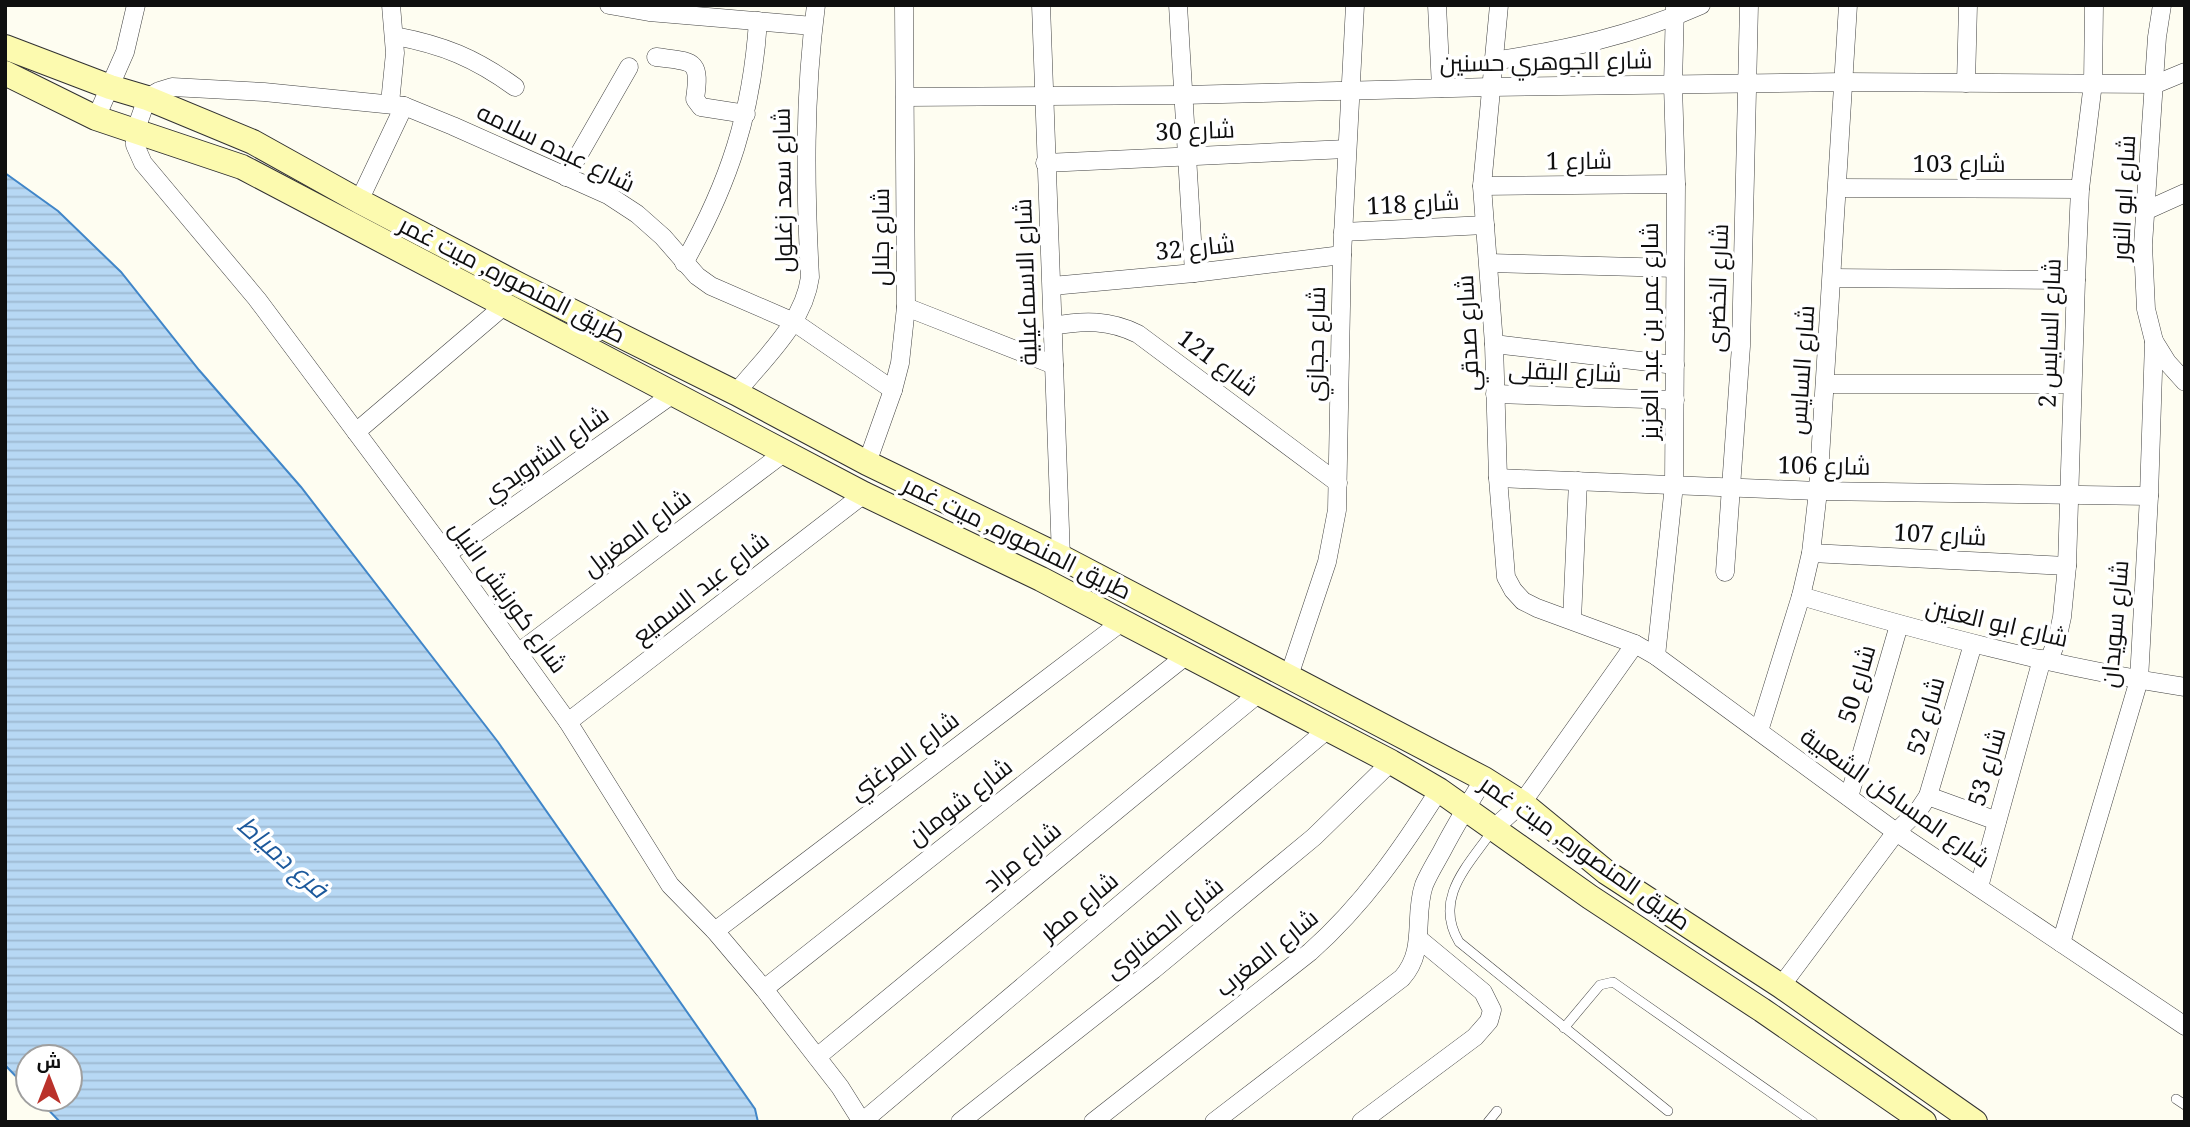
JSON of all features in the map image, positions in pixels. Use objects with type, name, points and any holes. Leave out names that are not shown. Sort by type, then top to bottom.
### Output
[{"type":"main road","name":"طريق المنصوره, ميت غمر","points":[[5,47],[110,87],[147,98],[253,142],[521,286],[736,393],[867,463],[1060,557],[1484,779],[1522,803],[1606,872],[1781,986],[1975,1122]]},
{"type":"main road","name":"طريق المنصوره, ميت غمر","points":[[5,74],[96,118],[242,167],[864,494],[1041,579],[1391,762],[1439,790],[1590,897],[1762,1010],[1924,1122]]},
{"type":"street","points":[[96,118],[125,52],[136,5]]},
{"type":"street","points":[[359,201],[397,105],[395,36],[391,5]]},
{"type":"street","points":[[609,5],[649,12],[813,26]]},
{"type":"street","name":"شارع سعد زغلول","points":[[736,393],[794,322],[805,300],[810,277],[805,153],[808,68],[816,5]]},
{"type":"street","name":"شارع جلال","points":[[867,463],[901,363],[906,307],[904,5]]},
{"type":"street","name":"شارع الاسماعيلية","points":[[1041,5],[1060,557]]},
{"type":"street","points":[[1178,5],[1194,273]]},
{"type":"street","name":"شارع حجازي","points":[[1289,676],[1333,536],[1338,483],[1342,255],[1355,5]]},
{"type":"street","points":[[1437,5],[1441,88]]},
{"type":"street","name":"شارع صدقي","points":[[1499,5],[1482,187],[1494,344],[1498,478],[1504,562],[1506,576],[1523,601],[1572,620]]},
{"type":"street","points":[[1493,61],[1552,52],[1632,32],[1675,11],[1701,5]]},
{"type":"street","name":"شارع الخضرى","points":[[1725,572],[1741,346],[1749,5]]},
{"type":"street","name":"شارع السايس","points":[[1759,731],[1801,596],[1811,553],[1818,491],[1848,5]]},
{"type":"street","points":[[1966,82],[1968,5]]},
{"type":"street","name":"شارع السايس 2","points":[[2045,660],[2057,640],[2067,566],[2080,189],[2093,83],[2094,5]]},
{"type":"street","name":"شارع ابو النور","points":[[2162,5],[2157,37],[2143,245],[2146,309],[2154,341],[2167,362],[2185,382]]},
{"type":"street","name":"شارع عمر بن عبد العزيز","points":[[1656,656],[1674,485],[1675,11]]},
{"type":"street","points":[[684,263],[721,191],[746,114],[758,21]]},
{"type":"street","points":[[395,36],[427,42],[458,53],[488,68],[515,88]]},
{"type":"street","points":[[656,57],[687,61],[695,67],[698,78],[695,99],[698,105],[746,114]]},
{"type":"street","points":[[566,177],[629,67]]},
{"type":"street","name":"شارع الجوهري حسنين","points":[[905,97],[1183,95],[1844,82],[2155,84],[2185,72]]},
{"type":"street","name":"شارع عبده سلامه","points":[[147,98],[159,91],[186,86],[397,105],[453,126],[608,195],[637,214],[663,237],[697,276],[711,286],[794,322],[894,390]]},
{"type":"street","points":[[135,132],[147,98]]},
{"type":"street","name":"شارع كورنيش النيل","points":[[135,132],[135,145],[143,163],[257,299],[447,554],[568,722],[670,885],[715,931],[764,989],[840,1087],[862,1122]]},
{"type":"street","name":"شارع 30","points":[[1045,163],[1347,149]]},
{"type":"street","name":"شارع 1","points":[[1482,187],[1676,184]]},
{"type":"street","name":"شارع 103","points":[[1838,188],[2080,189]]},
{"type":"street","points":[[2145,211],[2185,193]]},
{"type":"street","name":"شارع 118","points":[[1343,232],[1485,225]]},
{"type":"street","name":"شارع 32","points":[[1052,286],[1194,273],[1342,255]]},
{"type":"street","points":[[1489,263],[1675,268]]},
{"type":"street","points":[[1832,278],[2076,281]]},
{"type":"street","points":[[356,432],[505,305]]},
{"type":"street","points":[[906,307],[1054,365]]},
{"type":"street","name":"شارع 121","points":[[1053,326],[1079,321],[1106,322],[1123,326],[1138,334],[1338,483]]},
{"type":"street","name":"شارع سويدان","points":[[2061,943],[2139,680],[2154,341]]},
{"type":"street","points":[[1494,344],[1675,365]]},
{"type":"street","points":[[1825,384],[2072,384]]},
{"type":"street","name":"شارع الشرويدي","points":[[447,554],[673,394]]},
{"type":"street","name":"شارع البقلى","points":[[1495,394],[1675,400]]},
{"type":"street","name":"شارع المغربل","points":[[518,653],[785,452]]},
{"type":"street","name":"شارع 106","points":[[1498,478],[1818,491],[2149,496]]},
{"type":"street","points":[[1572,620],[1578,481]]},
{"type":"street","name":"شارع عبد السميع","points":[[568,722],[864,494]]},
{"type":"street","name":"شارع 107","points":[[1811,553],[2067,566]]},
{"type":"street","name":"شارع ابو العنين","points":[[1801,596],[1973,644],[2139,680],[2185,687]]},
{"type":"street","name":"شارع المساكن الشعبية","points":[[1572,620],[1635,644],[1656,656],[1896,832],[2185,1026]]},
{"type":"street","name":"شارع المرغني","points":[[715,931],[1123,621]]},
{"type":"street","name":"شارع 50","points":[[1849,797],[1899,625]]},
{"type":"street","points":[[1494,828],[1522,803],[1635,644]]},
{"type":"street","name":"شارع 52","points":[[1781,986],[1896,832],[1918,811],[1928,796],[1973,644]]},
{"type":"street","name":"شارع شومان","points":[[764,989],[1187,655]]},
{"type":"street","name":"شارع 53","points":[[1979,887],[2045,660]]},
{"type":"street","name":"شارع مراد","points":[[817,1058],[1258,694]]},
{"type":"street","name":"شارع مطر","points":[[862,1122],[1328,729]]},
{"type":"street","name":"شارع الحفناوى","points":[[960,1122],[1153,970],[1314,837],[1391,762]]},
{"type":"street","points":[[1214,1122],[1412,968],[1419,939],[1420,900],[1425,883],[1465,808],[1484,779]]},
{"type":"street","name":"شارع المغرب","points":[[1093,1122],[1310,952],[1340,925],[1376,883],[1439,790]]},
{"type":"street","points":[[1928,796],[1997,821]]},
{"type":"street","points":[[1361,1122],[1475,1037],[1489,1021],[1492,1010],[1483,992],[1419,939]]},
{"type":"lane","points":[[1494,828],[1451,896],[1449,907],[1453,931],[1468,950],[1668,1111]]},
{"type":"lane","points":[[1563,1028],[1600,985],[1613,982],[1813,1122]]},
{"type":"lane","points":[[2176,1098],[2185,1105]]},
{"type":"lane","points":[[1488,1122],[1497,1111]]},
{"type":"water","name":"فرع دمياط","points":[[5,173],[58,211],[121,272],[199,370],[301,487],[498,742],[755,1109],[758,1122],[60,1122],[51,1113],[84,1113],[84,1043],[14,1043],[14,1074],[5,1065]]}]
